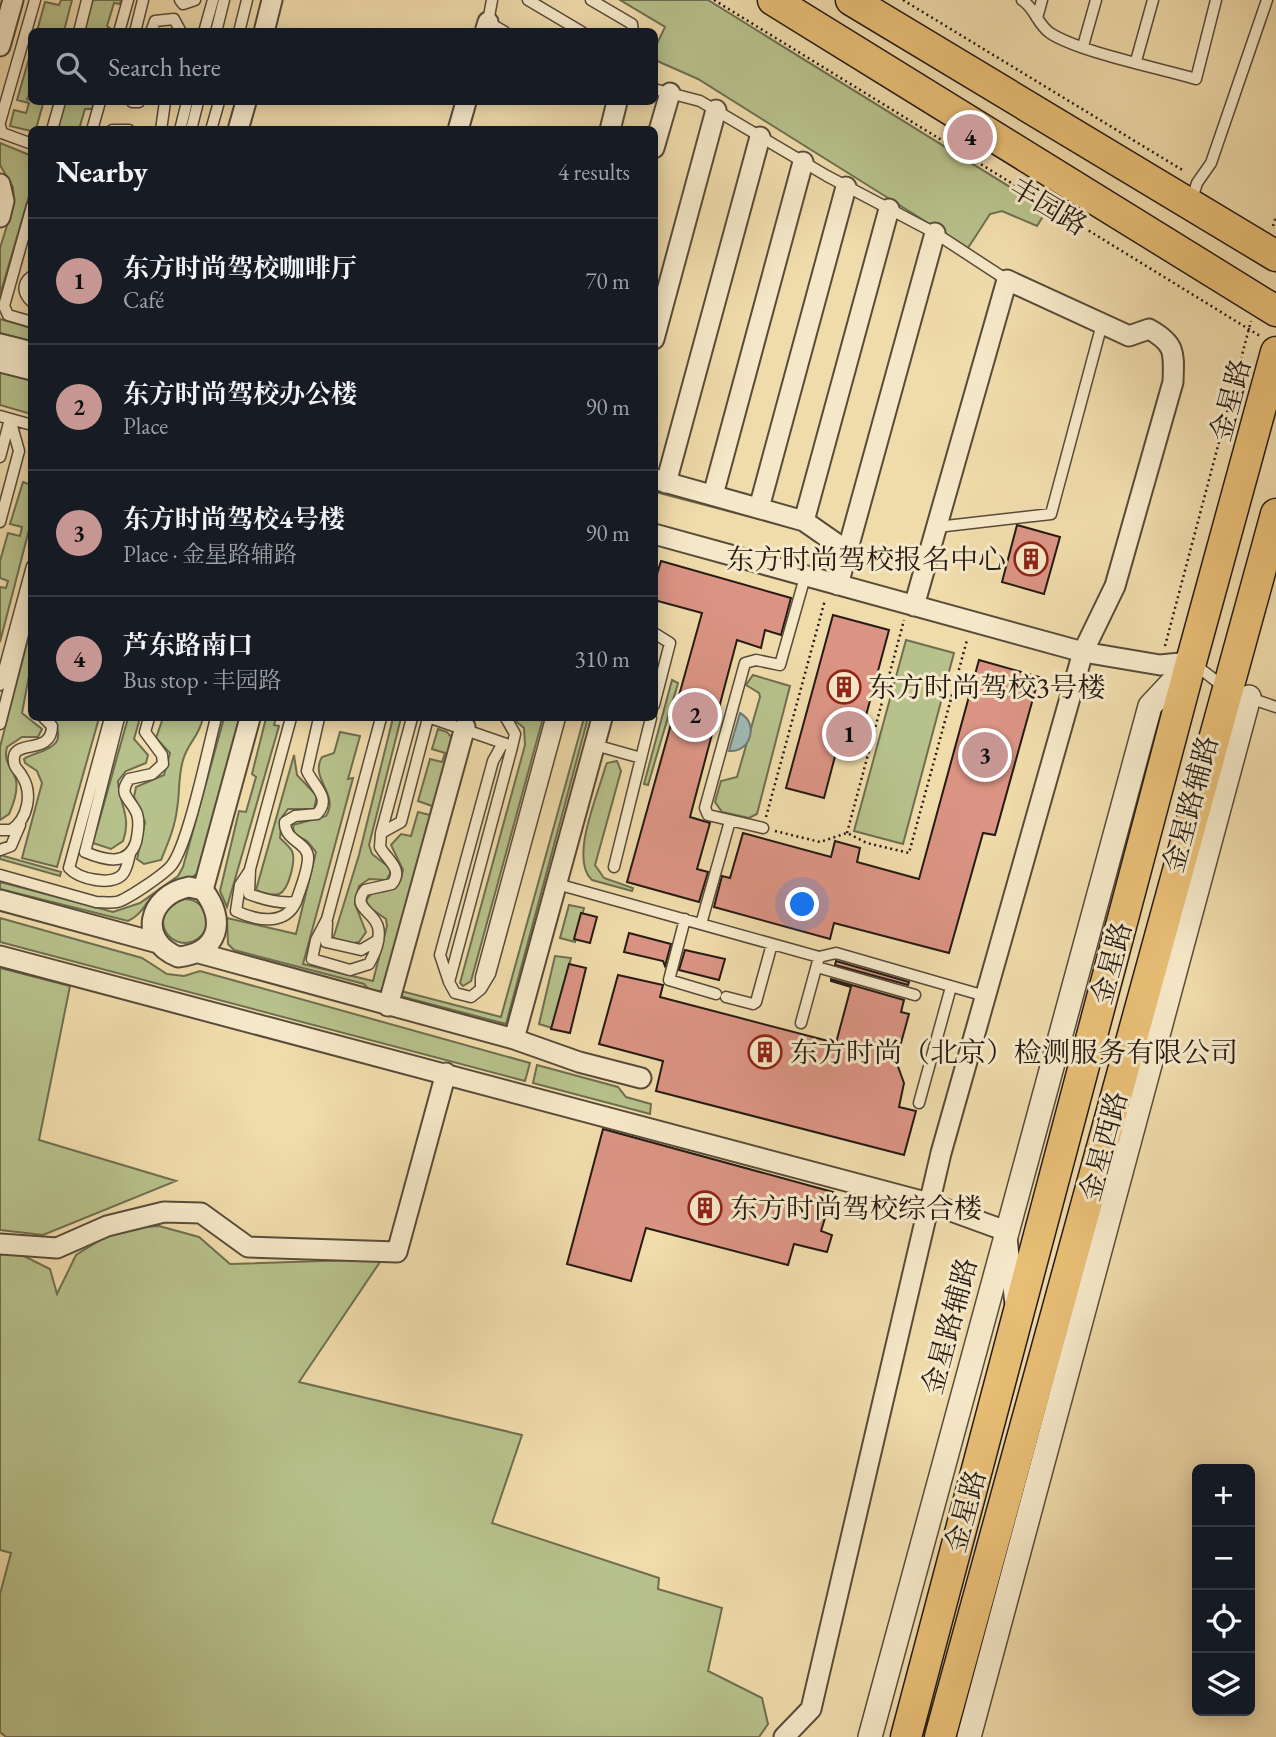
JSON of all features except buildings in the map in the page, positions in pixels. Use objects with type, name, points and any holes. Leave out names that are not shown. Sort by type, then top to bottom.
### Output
[{"type":"main road","name":"丰园路","points":[[773,0],[1266,305]]},
{"type":"main road","points":[[851,0],[1196,199],[1273,240]]},
{"type":"main road","points":[[1164,241],[1188,237],[1199,224],[1196,199]]},
{"type":"main road","name":"金星路","points":[[906,1737],[1191,662],[1271,347]]},
{"type":"main road","name":"金星西路","points":[[940,1737],[1239,694],[1276,514]]},
{"type":"street","points":[[0,12],[3,0]]},
{"type":"street","points":[[0,46],[13,0]]},
{"type":"street","points":[[265,28],[272,0]]},
{"type":"street","points":[[657,126],[662,91]]},
{"type":"street","points":[[239,126],[245,105]]},
{"type":"street","points":[[459,126],[465,105]]},
{"type":"street","points":[[611,126],[616,105]]},
{"type":"street","points":[[658,324],[716,110]]},
{"type":"street","points":[[760,137],[660,481],[804,521],[847,551]]},
{"type":"street","points":[[713,495],[803,162]]},
{"type":"street","points":[[0,184],[4,201],[0,217]]},
{"type":"street","points":[[759,508],[846,187]]},
{"type":"street","points":[[804,521],[889,209]]},
{"type":"street","points":[[834,584],[847,551],[935,233]]},
{"type":"street","points":[[784,1737],[811,1709],[929,1203],[985,996],[1083,652],[1115,586],[1173,382],[1174,355],[1166,339],[1149,329],[1129,336],[1007,281],[937,527],[911,605]]},
{"type":"street","points":[[0,344],[28,351]]},
{"type":"street","points":[[0,362],[28,369]]},
{"type":"street","points":[[658,535],[1083,652],[1160,665],[1191,662]]},
{"type":"street","name":"金星路辅路","points":[[870,1737],[1150,706],[1191,662]]},
{"type":"street","name":"金星路辅路","points":[[969,1737],[1239,694]]},
{"type":"street","points":[[203,890],[249,721]]},
{"type":"street","points":[[514,1039],[601,721]]},
{"type":"street","points":[[388,1006],[465,727]]},
{"type":"street","points":[[158,943],[152,927],[158,904],[175,890],[189,887],[203,890],[215,909],[216,930],[212,941],[199,953]]},
{"type":"street","points":[[0,900],[158,943],[178,957],[199,953],[514,1039],[579,1062],[641,1078]]},
{"type":"street","points":[[0,956],[929,1203],[1006,1231],[1017,1317]]},
{"type":"street","points":[[0,1244],[57,1248],[107,1226],[164,1212],[201,1213],[248,1247],[397,1252],[446,1073]]},
{"type":"lane","points":[[28,143],[2,133],[0,124],[35,0]]},
{"type":"lane","points":[[80,28],[87,0]]},
{"type":"lane","points":[[120,28],[128,0]]},
{"type":"lane","points":[[136,28],[143,0]]},
{"type":"lane","points":[[180,0],[183,4],[195,0]]},
{"type":"lane","points":[[205,28],[213,0]]},
{"type":"lane","points":[[217,28],[224,0]]},
{"type":"lane","points":[[240,28],[247,0]]},
{"type":"lane","points":[[492,0],[492,28]]},
{"type":"lane","points":[[528,0],[575,28]]},
{"type":"lane","points":[[591,0],[632,24],[632,28]]},
{"type":"lane","points":[[1022,0],[1031,6],[1050,33],[1083,46],[1196,79],[1216,0]]},
{"type":"lane","points":[[1037,18],[1042,0]]},
{"type":"lane","points":[[1083,46],[1096,0]]},
{"type":"lane","points":[[1136,61],[1153,0]]},
{"type":"lane","points":[[1196,199],[1267,0]]},
{"type":"lane","points":[[152,28],[155,21],[164,19],[174,19],[179,28]]},
{"type":"lane","points":[[662,91],[700,101],[846,187],[935,233],[1007,281]]},
{"type":"lane","points":[[53,126],[59,105]]},
{"type":"lane","points":[[93,126],[99,105]]},
{"type":"lane","points":[[162,126],[165,105]]},
{"type":"lane","points":[[181,126],[186,105]]},
{"type":"lane","points":[[192,126],[197,105]]},
{"type":"lane","points":[[212,126],[218,105]]},
{"type":"lane","points":[[28,233],[4,312],[28,321]]},
{"type":"lane","points":[[28,282],[24,288],[28,299]]},
{"type":"lane","points":[[937,527],[1051,514],[1102,324]]},
{"type":"lane","points":[[5,418],[28,424]]},
{"type":"lane","points":[[0,457],[5,418]]},
{"type":"lane","points":[[0,522],[19,452],[5,418]]},
{"type":"lane","points":[[763,828],[708,815],[705,808],[745,663],[755,660],[780,665],[805,576]]},
{"type":"lane","points":[[0,685],[28,581]]},
{"type":"lane","points":[[0,724],[28,615]]},
{"type":"lane","points":[[658,635],[670,642],[658,689]]},
{"type":"lane","points":[[1191,662],[1239,694],[1276,706]]},
{"type":"lane","points":[[0,850],[11,846],[28,796],[27,786],[14,762],[15,755],[19,749],[47,740],[52,734],[52,726],[47,721]]},
{"type":"lane","points":[[109,721],[69,868],[72,872],[97,880],[116,879],[125,870],[139,825],[124,792],[125,784],[129,779],[152,774],[163,764],[162,755],[145,732]]},
{"type":"lane","points":[[118,721],[85,852],[109,860],[122,860],[130,855]]},
{"type":"lane","points":[[145,732],[148,721]]},
{"type":"lane","points":[[145,732],[152,721]]},
{"type":"lane","points":[[0,875],[96,902],[107,902],[119,901],[162,873],[171,866],[185,835],[215,721]]},
{"type":"lane","points":[[289,721],[250,869],[249,894],[279,903],[296,902]]},
{"type":"lane","points":[[250,869],[240,885],[236,911],[279,920],[288,916],[296,902],[308,858],[303,848],[289,836],[285,822],[295,816],[313,816],[321,810],[323,795],[307,771],[318,721]]},
{"type":"lane","points":[[380,721],[327,919],[314,947],[312,959],[350,970],[361,969],[369,964],[378,940],[378,927],[361,905],[361,895],[365,890],[395,881],[395,867],[380,847],[381,833],[411,721]]},
{"type":"lane","points":[[381,833],[401,822],[429,721]]},
{"type":"lane","points":[[442,721],[465,727],[508,745]]},
{"type":"lane","points":[[508,721],[514,734],[493,761],[440,955],[452,990],[471,997],[481,989],[490,974],[559,721]]},
{"type":"lane","points":[[481,989],[481,977],[550,721]]},
{"type":"lane","points":[[614,867],[650,721]]},
{"type":"lane","points":[[449,982],[508,745]]},
{"type":"lane","points":[[594,745],[641,758]]},
{"type":"lane","points":[[701,924],[730,821]]},
{"type":"lane","points":[[0,830],[11,830],[20,825]]},
{"type":"lane","points":[[557,884],[772,944],[915,995]]},
{"type":"lane","points":[[327,919],[326,942],[333,945],[361,950],[378,940]]},
{"type":"lane","points":[[685,919],[669,980],[753,1004],[755,1007],[772,944]]},
{"type":"lane","points":[[801,1023],[818,962],[836,953],[985,996]]},
{"type":"lane","points":[[919,1103],[951,986]]},
{"type":"path","name":"丰园路","points":[[714,0],[1249,328],[1271,347]]},
{"type":"path","points":[[903,0],[1175,164],[1196,199]]},
{"type":"path","points":[[1273,240],[1276,216]]},
{"type":"path","name":"金星路","points":[[1160,665],[1249,328],[1266,305]]},
{"type":"path","points":[[834,584],[763,828],[820,842],[847,833],[867,843],[909,853],[972,621]]},
{"type":"path","points":[[847,833],[911,605]]},
{"type":"green space","points":[[61,0],[72,0],[65,28],[38,28],[45,2],[59,5]]},
{"type":"green space","points":[[93,0],[121,0],[120,4],[114,3],[107,26],[110,28],[85,28]]},
{"type":"green space","points":[[620,0],[708,0],[1047,210],[1037,226],[1002,211],[990,214],[968,248],[698,79],[658,61],[658,42],[665,27]]},
{"type":"green space","points":[[28,62],[28,103],[17,100]]},
{"type":"green space","points":[[28,105],[43,105],[37,126],[28,126],[28,130],[10,126],[14,110],[26,113]]},
{"type":"green space","points":[[64,105],[93,105],[92,109],[85,109],[80,126],[58,126]]},
{"type":"green space","points":[[0,143],[28,154],[28,199],[0,295],[0,248],[14,203],[13,187],[0,165]]},
{"type":"green space","points":[[0,319],[28,327],[28,341],[0,333]]},
{"type":"green space","points":[[0,369],[28,376],[28,413],[0,405]]},
{"type":"green space","points":[[23,482],[28,484],[28,534],[0,642],[0,587],[6,588],[8,581],[0,578],[0,561],[8,533],[20,536],[22,527],[10,524]]},
{"type":"green space","points":[[658,491],[796,528],[658,493]]},
{"type":"green space","points":[[28,640],[28,681],[22,713],[28,721],[42,729],[38,737],[22,737],[7,747],[6,757],[16,780],[16,788],[9,814],[0,820],[0,747]]},
{"type":"green space","points":[[906,640],[954,653],[903,844],[854,831]]},
{"type":"green space","points":[[753,675],[790,686],[757,814],[749,818],[722,812],[715,802],[721,781],[737,777],[760,697],[759,693],[746,685]]},
{"type":"green space","points":[[672,680],[678,683],[648,785],[644,784]]},
{"type":"green space","points":[[53,721],[98,721],[57,867],[22,858],[42,783],[37,771],[25,763],[24,759],[56,743],[57,729]]},
{"type":"green space","points":[[127,721],[139,721],[134,739],[148,755],[146,763],[126,771],[118,781],[126,818],[123,841],[111,849],[93,843]]},
{"type":"green space","points":[[162,721],[202,721],[183,760],[176,816],[161,860],[144,864],[137,859],[145,822],[134,797],[136,787],[164,775],[170,753],[156,738]]},
{"type":"green space","points":[[223,721],[239,721],[199,871],[192,877],[163,887],[178,876],[183,867]]},
{"type":"green space","points":[[265,721],[275,721],[274,725],[279,726],[227,907],[220,891],[239,811],[246,812],[256,777],[252,774]]},
{"type":"green space","points":[[392,721],[400,721],[369,845],[372,854],[390,868],[390,874],[386,880],[369,879],[359,886],[355,904],[366,932],[359,942],[349,944],[333,939],[359,855]]},
{"type":"green space","points":[[516,721],[542,721],[471,981],[463,986],[460,983],[525,745],[524,728]]},
{"type":"green space","points":[[583,721],[587,721],[506,1024],[400,996],[401,991],[501,1017]]},
{"type":"green space","points":[[438,729],[447,732],[453,739],[384,989],[378,992],[369,990],[364,984],[234,950],[228,944],[227,918],[296,934],[316,852],[307,841],[294,834],[293,825],[326,816],[329,801],[319,772],[322,757],[334,753],[340,732],[360,736],[348,779],[353,778],[303,964],[373,981],[387,926],[386,919],[369,907],[366,900],[372,893],[384,892],[397,885],[403,870],[391,845],[401,834],[411,836],[418,812],[430,815],[432,806],[418,801],[430,759],[442,762],[445,753],[432,749]]},
{"type":"green space","points":[[294,755],[297,775],[317,796],[314,809],[288,809],[282,817],[280,838],[292,851],[292,868],[283,891],[276,895],[267,894],[256,890]]},
{"type":"green space","points":[[617,761],[621,771],[595,865],[604,878],[633,888],[632,891],[592,880],[583,857],[587,826],[605,768],[607,763]]},
{"type":"green space","points":[[0,855],[61,872],[60,876],[0,859]]},
{"type":"green space","points":[[0,882],[113,912],[140,903],[157,891],[139,913],[128,921],[0,889]]},
{"type":"green space","points":[[185,899],[200,906],[207,921],[200,936],[185,943],[170,936],[163,921],[170,906]]},
{"type":"green space","points":[[569,905],[584,908],[575,942],[560,938]]},
{"type":"green space","points":[[0,918],[142,958],[167,974],[184,976],[200,971],[530,1063],[525,1081],[0,942]]},
{"type":"green space","points":[[555,956],[571,958],[552,1028],[539,1024]]},
{"type":"green space","points":[[0,968],[70,986],[39,1140],[176,1181],[43,1235],[0,1230]]},
{"type":"green space","points":[[537,1065],[618,1087],[626,1097],[651,1104],[650,1114],[533,1083]]},
{"type":"green space","points":[[159,1226],[199,1237],[230,1264],[382,1259],[299,1382],[522,1435],[492,1523],[659,1578],[658,1589],[722,1608],[708,1671],[762,1698],[768,1724],[759,1737],[6,1737],[0,1732],[0,1594],[11,1553],[0,1550],[0,1255],[14,1251],[50,1269],[57,1294],[76,1255],[118,1229]]},
{"type":"water","points":[[740,713],[749,723],[750,737],[743,747],[729,751]]},
{"type":"place","name":"芦东路南口","points":[[970,137]]},
{"type":"place","name":"东方时尚驾校报名中心","points":[[1031,559]]},
{"type":"place","name":"东方时尚驾校3号楼","points":[[844,687]]},
{"type":"place","name":"东方时尚驾校办公楼","points":[[695,715]]},
{"type":"place","name":"东方时尚驾校咖啡厅","points":[[849,734]]},
{"type":"place","name":"东方时尚驾校4号楼","points":[[985,755]]},
{"type":"place","name":"东方时尚（北京）检测服务有限公司","points":[[765,1052]]},
{"type":"place","name":"东方时尚驾校综合楼","points":[[705,1208]]}]
